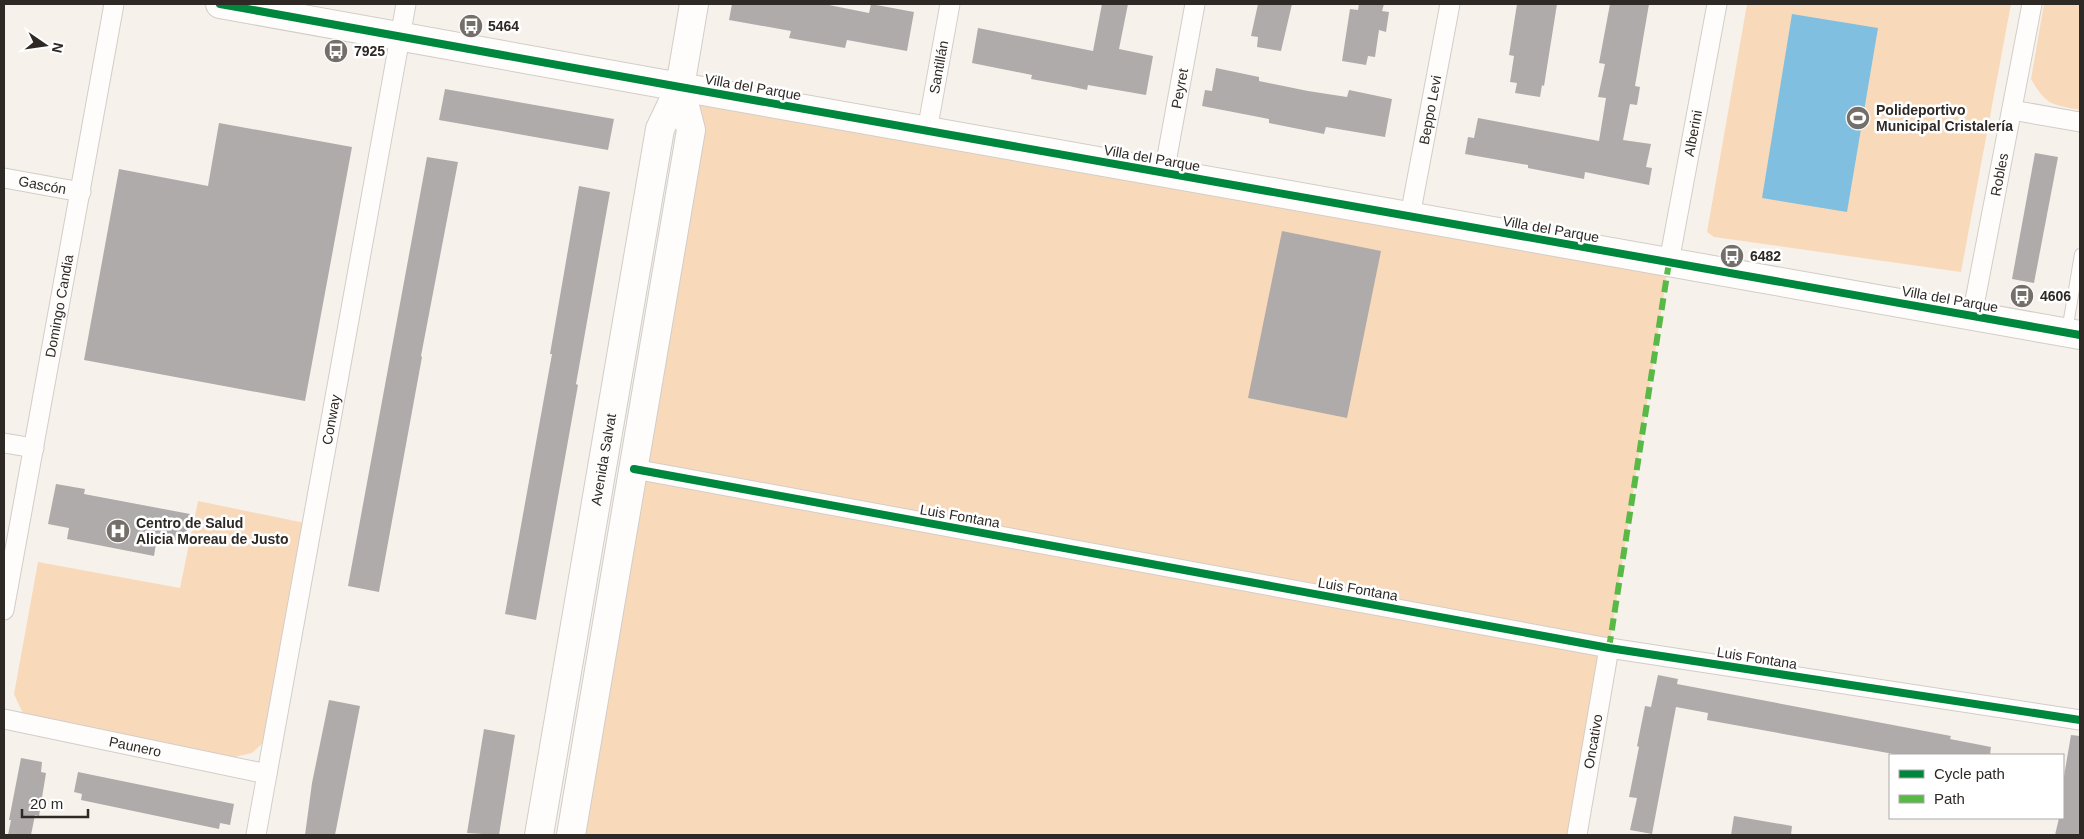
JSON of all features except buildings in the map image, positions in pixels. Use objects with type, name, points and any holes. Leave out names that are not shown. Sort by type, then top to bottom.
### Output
[{"type":"street","name":"Domingo Candia","points":[[4,610],[114,4]]},
{"type":"street","name":"Villa del Parque","points":[[220,4],[927,131],[2074,333]]},
{"type":"street","name":"Conway","points":[[256,835],[406,4]]},
{"type":"street","name":"Avenida Salvat","points":[[571,835],[660,129],[680,87],[694,4]]},
{"type":"street","name":"Santillán","points":[[927,131],[950,4]]},
{"type":"street","name":"Peyret","points":[[1164,173],[1195,4]]},
{"type":"street","name":"Beppo Levi","points":[[1410,216],[1450,4]]},
{"type":"street","name":"Alberini","points":[[1669,262],[1717,4]]},
{"type":"street","name":"Robles","points":[[1972,316],[2032,4]]},
{"type":"street","points":[[2012,110],[2080,122]]},
{"type":"street","name":"Gascón","points":[[4,178],[81,192]]},
{"type":"street","points":[[4,443],[34,448]]},
{"type":"street","name":"Avenida Salvat","points":[[539,835],[618,466]]},
{"type":"street","name":"Luis Fontana","points":[[618,466],[1609,648],[2080,720]]},
{"type":"street","name":"Oncativo","points":[[1577,835],[1609,648]]},
{"type":"street","name":"Paunero","points":[[4,719],[267,774]]},
{"type":"lane","points":[[2074,333],[2080,254]]},
{"type":"shaded area","name":"Polideportivo Municipal Cristalería","points":[[1747,4],[2011,4],[1961,272],[1714,237],[1707,232]]},
{"type":"shaded area","points":[[2044,4],[2080,4],[2080,110],[2056,105],[2046,99],[2031,79]]},
{"type":"shaded area","points":[[680,87],[1669,262],[1609,648],[1577,835],[571,835],[691,131]]},
{"type":"shaded area","points":[[198,501],[305,523],[264,742],[252,753],[235,757],[24,716],[14,694],[38,562],[180,588]]},
{"type":"water","points":[[1792,14],[1878,28],[1847,212],[1762,198]]},
{"type":"marked path","points":[[1609,648],[1669,262]]},
{"type":"cycle path","points":[[220,4],[2080,335]]},
{"type":"cycle path","points":[[634,469],[1609,648],[2080,720]]},
{"type":"place","name":"5464","points":[[471,26]]},
{"type":"place","name":"7925","points":[[336,51]]},
{"type":"place","name":"Polideportivo Municipal Cristalería","points":[[1858,118]]},
{"type":"place","name":"6482","points":[[1732,256]]},
{"type":"place","name":"4606","points":[[2022,296]]},
{"type":"place","name":"Centro de Salud Alicia Moreau de Justo","points":[[118,531]]}]
